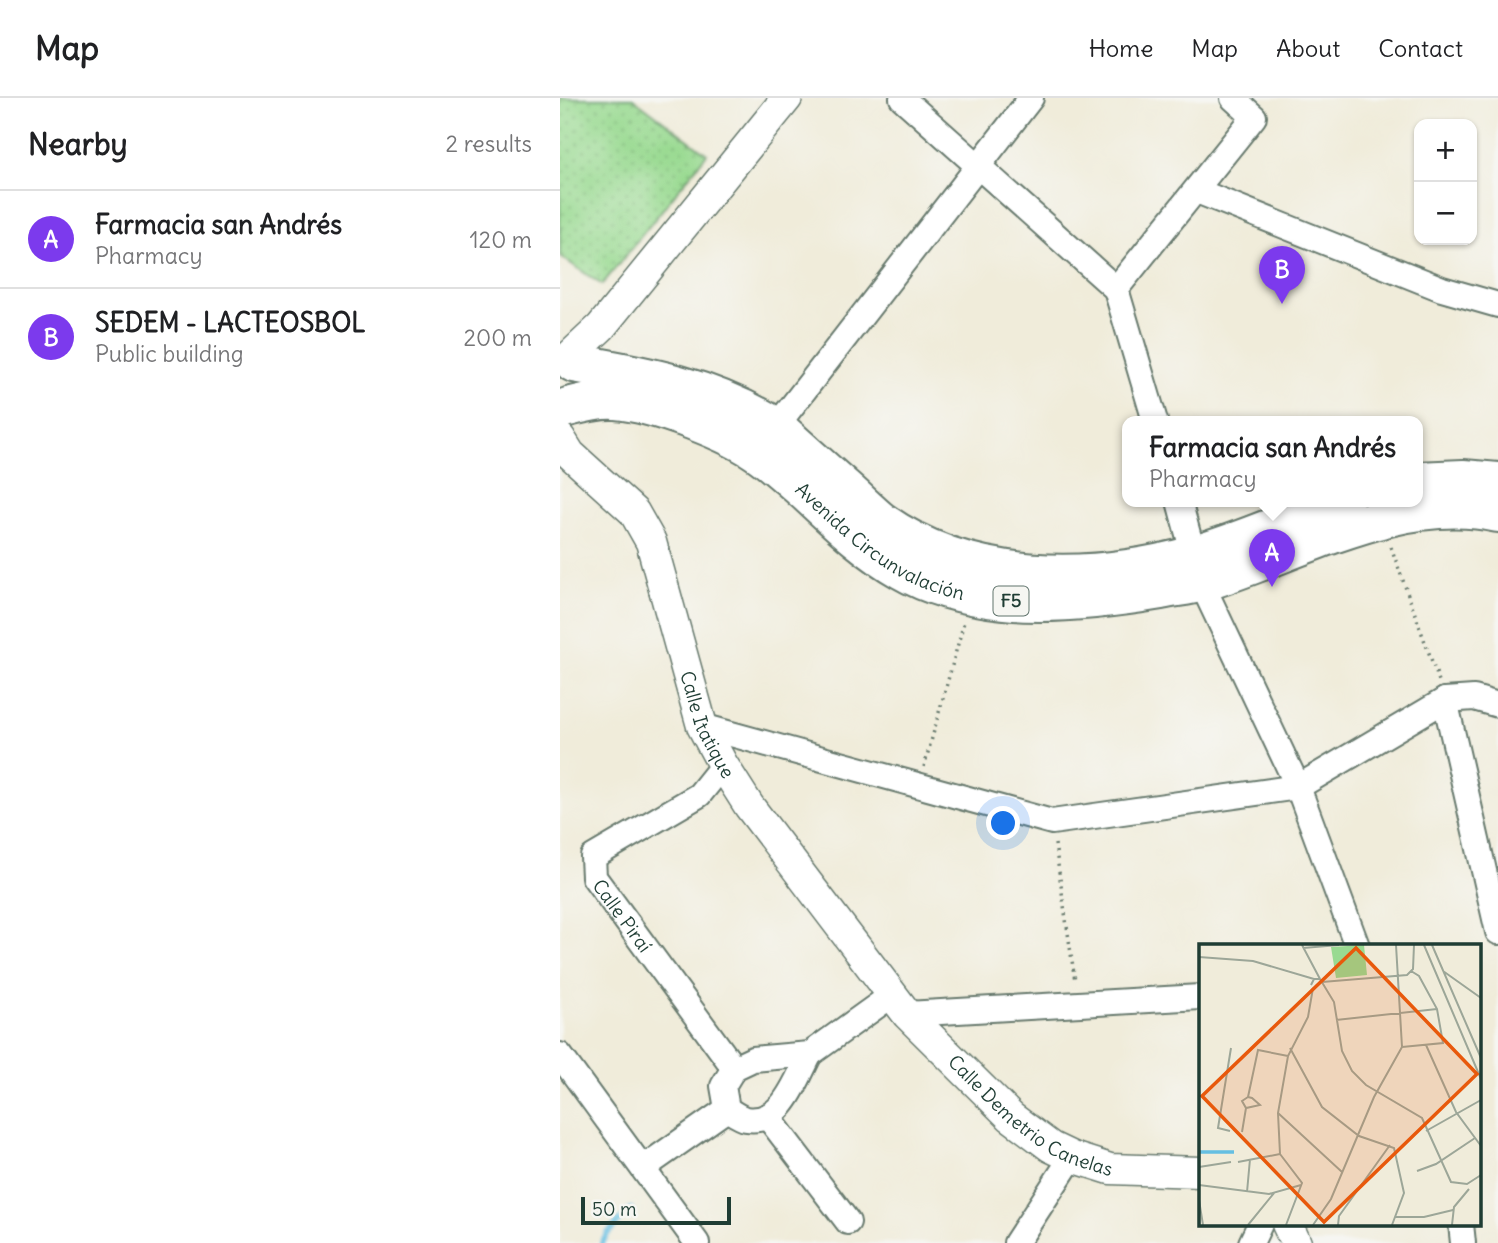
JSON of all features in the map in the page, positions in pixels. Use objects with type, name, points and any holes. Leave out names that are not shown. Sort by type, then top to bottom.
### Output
[{"type":"highway","points":[[563,419],[576,400],[582,381],[567,359]]},
{"type":"highway","name":"Avenida Circunvalación","points":[[567,359],[654,376],[687,386],[754,414],[766,439],[860,541],[903,571],[956,592],[971,595],[1005,601],[1062,601],[1124,596],[1198,568],[1331,507]]},
{"type":"highway","name":"Avenida Circunvalación","points":[[563,419],[592,401],[613,400],[631,402],[677,416],[728,436],[766,439],[881,521],[908,537],[967,561],[1018,573],[1198,568],[1426,509],[1462,508],[1498,513]]},
{"type":"highway","points":[[1423,481],[1463,479],[1498,482]]},
{"type":"street","points":[[567,359],[601,327],[787,98]]},
{"type":"street","points":[[902,98],[1116,289],[1154,416]]},
{"type":"street","points":[[766,439],[1031,98]]},
{"type":"street","points":[[1116,289],[1254,117],[1233,98]]},
{"type":"street","points":[[1197,191],[1442,289],[1498,305]]},
{"type":"street","name":"Calle Itatique","points":[[563,419],[570,454],[634,512],[650,542],[702,726],[723,765],[749,806],[900,1005]]},
{"type":"street","points":[[1181,507],[1198,568],[1297,787],[1356,944]]},
{"type":"street","points":[[702,726],[1052,822],[1297,787],[1445,700],[1474,698],[1498,705]]},
{"type":"street","points":[[1445,700],[1498,932]]},
{"type":"street","name":"Calle Piraí","points":[[723,765],[699,795],[593,857],[594,877],[734,1068]]},
{"type":"street","points":[[727,1109],[723,1086],[734,1068],[753,1059],[810,1054],[900,1005],[1078,1004],[1199,997]]},
{"type":"street","name":"Calle Demetrio Canelas","points":[[900,1005],[1012,1117],[1051,1147],[1110,1169],[1199,1172]]},
{"type":"street","points":[[727,1109],[745,1119],[768,1117],[784,1104],[810,1054]]},
{"type":"street","points":[[560,1055],[697,1243]]},
{"type":"street","points":[[643,1168],[727,1109]]},
{"type":"street","points":[[768,1117],[848,1222]]},
{"type":"street","points":[[1016,1243],[1072,1157]]},
{"type":"street","points":[[1251,1243],[1259,1226]]},
{"type":"street","points":[[1288,1226],[1296,1243]]},
{"type":"path","points":[[1381,519],[1445,700]]},
{"type":"path","points":[[918,785],[971,595]]},
{"type":"path","points":[[1052,822],[1078,1004]]},
{"type":"green space","points":[[560,98],[633,98],[707,154],[602,285],[560,256]]},
{"type":"waterway","points":[[602,1243],[631,1209]]},
{"type":"place","name":"SEDEM - LACTEOSBOL","points":[[1282,304]]},
{"type":"place","name":"Farmacia san Andrés","points":[[1272,587]]}]
